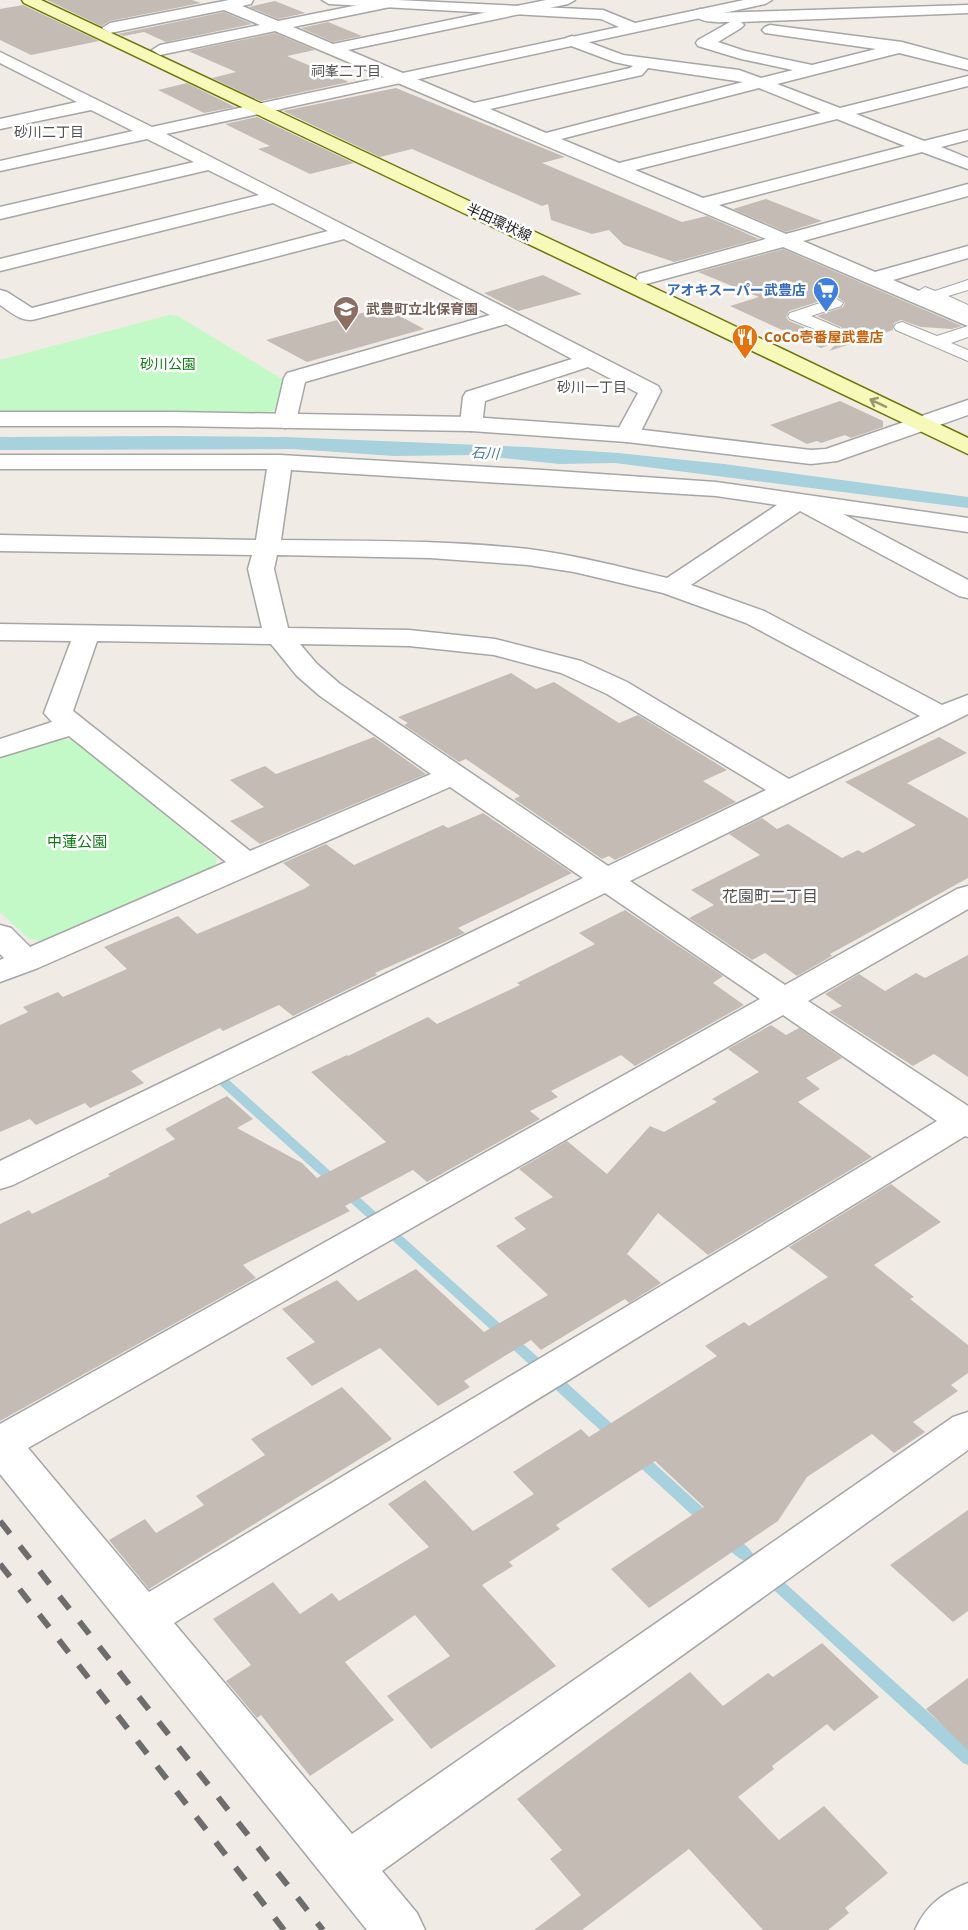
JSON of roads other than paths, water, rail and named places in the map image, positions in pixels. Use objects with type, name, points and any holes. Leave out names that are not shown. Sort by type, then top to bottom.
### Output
[{"type":"main road","name":"半田環状線","points":[[29,0],[646,278],[931,421],[968,447]]},
{"type":"main road","name":"半田環状線","points":[[51,0],[160,50],[268,106],[931,421],[968,431]]},
{"type":"street","points":[[110,28],[251,0]]},
{"type":"street","points":[[329,0],[509,12],[603,15],[636,27]]},
{"type":"street","points":[[332,49],[568,0]]},
{"type":"street","points":[[0,166],[636,27],[706,16],[765,0]]},
{"type":"street","points":[[796,0],[838,14]]},
{"type":"street","points":[[160,50],[385,4]]},
{"type":"street","points":[[226,5],[701,204],[968,320]]},
{"type":"street","points":[[706,16],[968,9]]},
{"type":"street","points":[[706,16],[736,25],[814,38],[902,47],[968,59]]},
{"type":"street","points":[[736,25],[704,43],[721,46],[744,56],[792,64],[812,71]]},
{"type":"street","points":[[572,41],[620,59],[739,75],[968,164]]},
{"type":"street","points":[[545,138],[902,47]]},
{"type":"street","points":[[937,54],[968,66]]},
{"type":"street","points":[[0,57],[150,132],[650,392],[627,435]]},
{"type":"street","points":[[473,108],[636,72],[644,62]]},
{"type":"street","points":[[10,83],[40,77]]},
{"type":"street","points":[[618,169],[968,81]]},
{"type":"street","points":[[0,124],[93,104]]},
{"type":"street","points":[[701,204],[968,135]]},
{"type":"street","points":[[0,213],[210,164]]},
{"type":"street","points":[[646,278],[968,190]]},
{"type":"street","points":[[0,265],[275,197]]},
{"type":"street","points":[[0,296],[28,315],[344,232]]},
{"type":"street","points":[[874,279],[968,252]]},
{"type":"street","points":[[968,285],[929,294],[968,311]]},
{"type":"street","points":[[833,331],[796,316],[835,303]]},
{"type":"street","points":[[285,421],[295,378],[507,317]]},
{"type":"street","points":[[902,327],[968,356]]},
{"type":"street","points":[[937,342],[968,331]]},
{"type":"street","points":[[471,424],[474,397],[589,360]]},
{"type":"street","points":[[0,419],[471,424],[627,435],[811,458],[829,456],[968,407]]},
{"type":"street","points":[[0,462],[280,462],[716,489],[968,525]]},
{"type":"street","points":[[142,1619],[966,1122],[452,775],[330,690],[307,670],[278,635],[273,623],[261,569],[267,547],[280,462]]},
{"type":"street","points":[[671,587],[799,501]]},
{"type":"street","points":[[799,501],[968,591]]},
{"type":"street","points":[[0,543],[430,550],[517,556],[574,564],[671,587],[735,609],[955,709]]},
{"type":"street","points":[[0,632],[387,637],[457,641],[544,659],[570,667],[617,688],[789,791]]},
{"type":"street","points":[[87,633],[58,713],[247,864]]},
{"type":"street","points":[[0,1176],[955,709]]},
{"type":"street","points":[[0,748],[73,725]]},
{"type":"street","points":[[0,935],[13,966],[452,775]]},
{"type":"street","points":[[399,1930],[0,1444],[968,896]]},
{"type":"street","points":[[346,1867],[968,1428]]},
{"type":"street","points":[[940,1930],[968,1907]]},
{"type":"water","name":"石川","points":[[0,437],[285,437],[618,453],[724,464],[968,497],[968,508],[615,463],[559,464],[475,455],[394,456],[293,449],[0,450]]},
{"type":"waterway","points":[[225,1083],[374,1217]]},
{"type":"waterway","points":[[398,1239],[535,1362]]},
{"type":"waterway","points":[[562,1387],[615,1435]]},
{"type":"waterway","points":[[637,1456],[708,1521]]},
{"type":"waterway","points":[[728,1539],[748,1557]]},
{"type":"waterway","points":[[780,1587],[968,1758]]},
{"type":"railway","points":[[0,1521],[323,1930]]},
{"type":"railway","points":[[0,1564],[284,1930]]},
{"type":"place","name":"アオキスーパー武豊店","points":[[826,313]]},
{"type":"place","name":"武豊町立北保育園","points":[[346,332]]},
{"type":"place","name":"CoCo壱番屋武豊店","points":[[745,360]]},
{"type":"district","name":"祠峯二丁目","points":[[346,71]]},
{"type":"district","name":"砂川二丁目","points":[[49,132]]},
{"type":"district","name":"砂川一丁目","points":[[592,387]]},
{"type":"district","name":"花園町二丁目","points":[[770,896]]},
{"type":"park label","name":"砂川公園","points":[[168,364]]},
{"type":"park label","name":"中蓮公園","points":[[77,842]]}]
